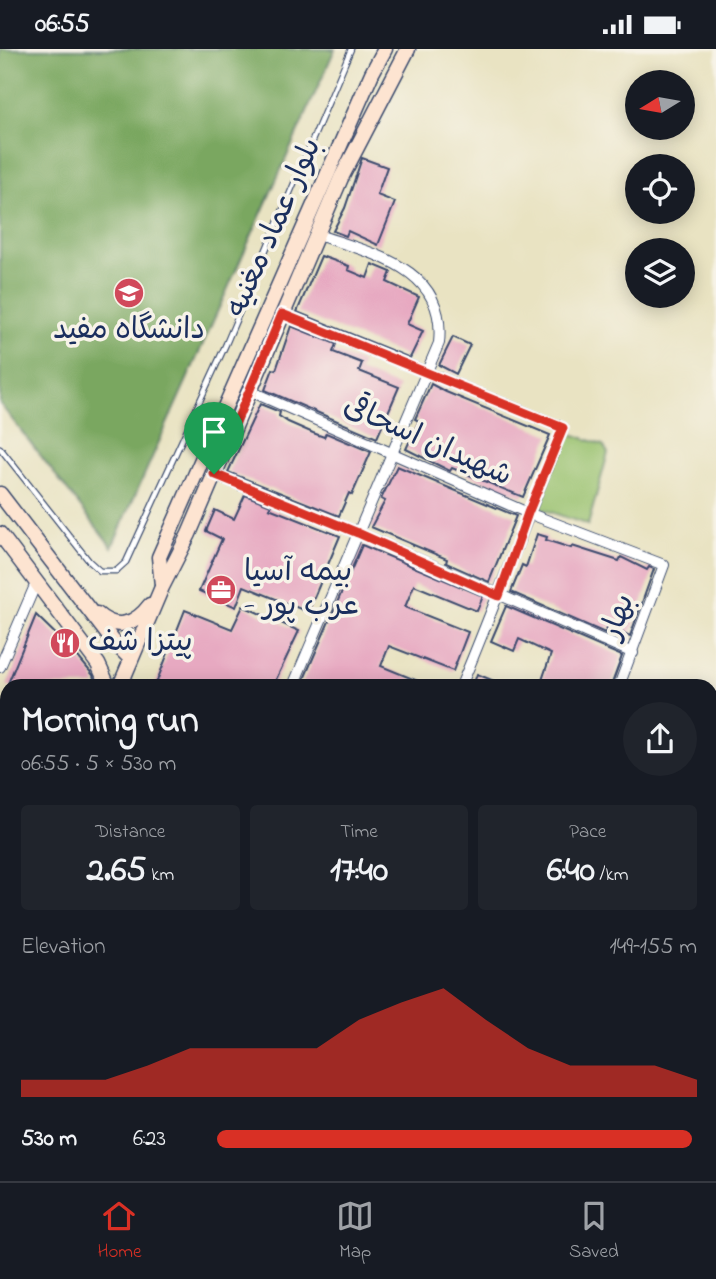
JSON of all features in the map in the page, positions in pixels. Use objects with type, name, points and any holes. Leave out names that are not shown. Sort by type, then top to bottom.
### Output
[{"type":"main road","name":"بلوار عماد مغنیه","points":[[162,587],[159,557],[372,73],[385,49]]},
{"type":"main road","points":[[123,679],[162,587],[189,534],[341,178],[408,49]]},
{"type":"main road","points":[[0,494],[113,641],[131,659]]},
{"type":"main road","points":[[0,534],[98,664],[105,679]]},
{"type":"main road","points":[[88,607],[108,623],[127,624],[146,610],[162,587]]},
{"type":"main road","points":[[98,664],[111,659],[114,654],[113,641]]},
{"type":"street","points":[[296,679],[439,343],[440,329],[438,308],[427,289],[410,272],[386,258],[318,235]]},
{"type":"street","points":[[282,314],[563,428],[528,513],[499,596],[464,679]]},
{"type":"street","name":"شهیدان اسحاقی","points":[[250,391],[528,513],[664,565]]},
{"type":"street","points":[[214,474],[358,533],[633,653]]},
{"type":"street","name":"بهار","points":[[622,679],[664,565]]},
{"type":"street","points":[[0,667],[37,581]]},
{"type":"lane","points":[[0,448],[94,566],[100,571],[116,571],[126,562],[226,344],[351,49]]},
{"type":"green space","name":"دانشگاه مفید","points":[[0,49],[335,49],[112,547],[0,404]]},
{"type":"green space","points":[[569,433],[603,445],[608,453],[588,525],[536,507]]},
{"type":"building","points":[[362,158],[387,167],[377,195],[395,202],[378,245],[348,231],[346,236],[333,231],[345,208]]},
{"type":"building","points":[[321,256],[349,266],[348,270],[367,278],[372,264],[391,272],[387,282],[419,297],[407,324],[423,331],[410,358],[297,312]]},
{"type":"building","points":[[291,326],[336,344],[333,352],[362,363],[359,371],[399,387],[377,438],[265,390],[273,369],[276,370]]},
{"type":"building","points":[[453,337],[470,345],[456,374],[439,365]]},
{"type":"building","points":[[431,384],[550,435],[523,497],[452,468],[450,471],[406,449],[419,421],[415,419]]},
{"type":"building","points":[[260,404],[280,412],[279,416],[288,422],[313,433],[324,437],[326,433],[371,452],[352,495],[349,493],[339,516],[228,472]]},
{"type":"building","points":[[397,466],[516,516],[489,582],[446,563],[447,559],[371,527],[385,501],[381,499]]},
{"type":"building","points":[[245,495],[271,505],[269,508],[340,536],[308,612],[244,586],[236,607],[199,591],[222,539],[206,531],[215,510],[234,519]]},
{"type":"building","points":[[537,534],[547,537],[546,540],[571,548],[572,546],[619,561],[621,557],[647,570],[649,567],[654,569],[630,636],[608,626],[605,633],[511,592],[522,565],[526,567]]},
{"type":"building","points":[[362,545],[483,596],[477,611],[414,585],[405,607],[468,632],[453,671],[389,646],[381,666],[413,679],[304,679]]},
{"type":"building","points":[[243,606],[299,631],[276,679],[158,679],[185,610],[232,629]]},
{"type":"building","points":[[506,606],[622,656],[614,679],[542,679],[551,654],[519,639],[514,651],[491,641]]},
{"type":"building","points":[[36,615],[74,652],[94,679],[10,679]]},
{"type":"building","points":[[477,674],[489,679],[475,679]]},
{"type":"place","name":"دانشگاه مفید","points":[[129,293]]},
{"type":"place","name":"بیمه آسیا - عرب پور","points":[[221,590]]},
{"type":"place","name":"پیتزا شف","points":[[65,643]]},
{"type":"route","points":[[282,314],[563,428],[528,513],[499,596],[358,533],[214,474],[282,314]]}]
